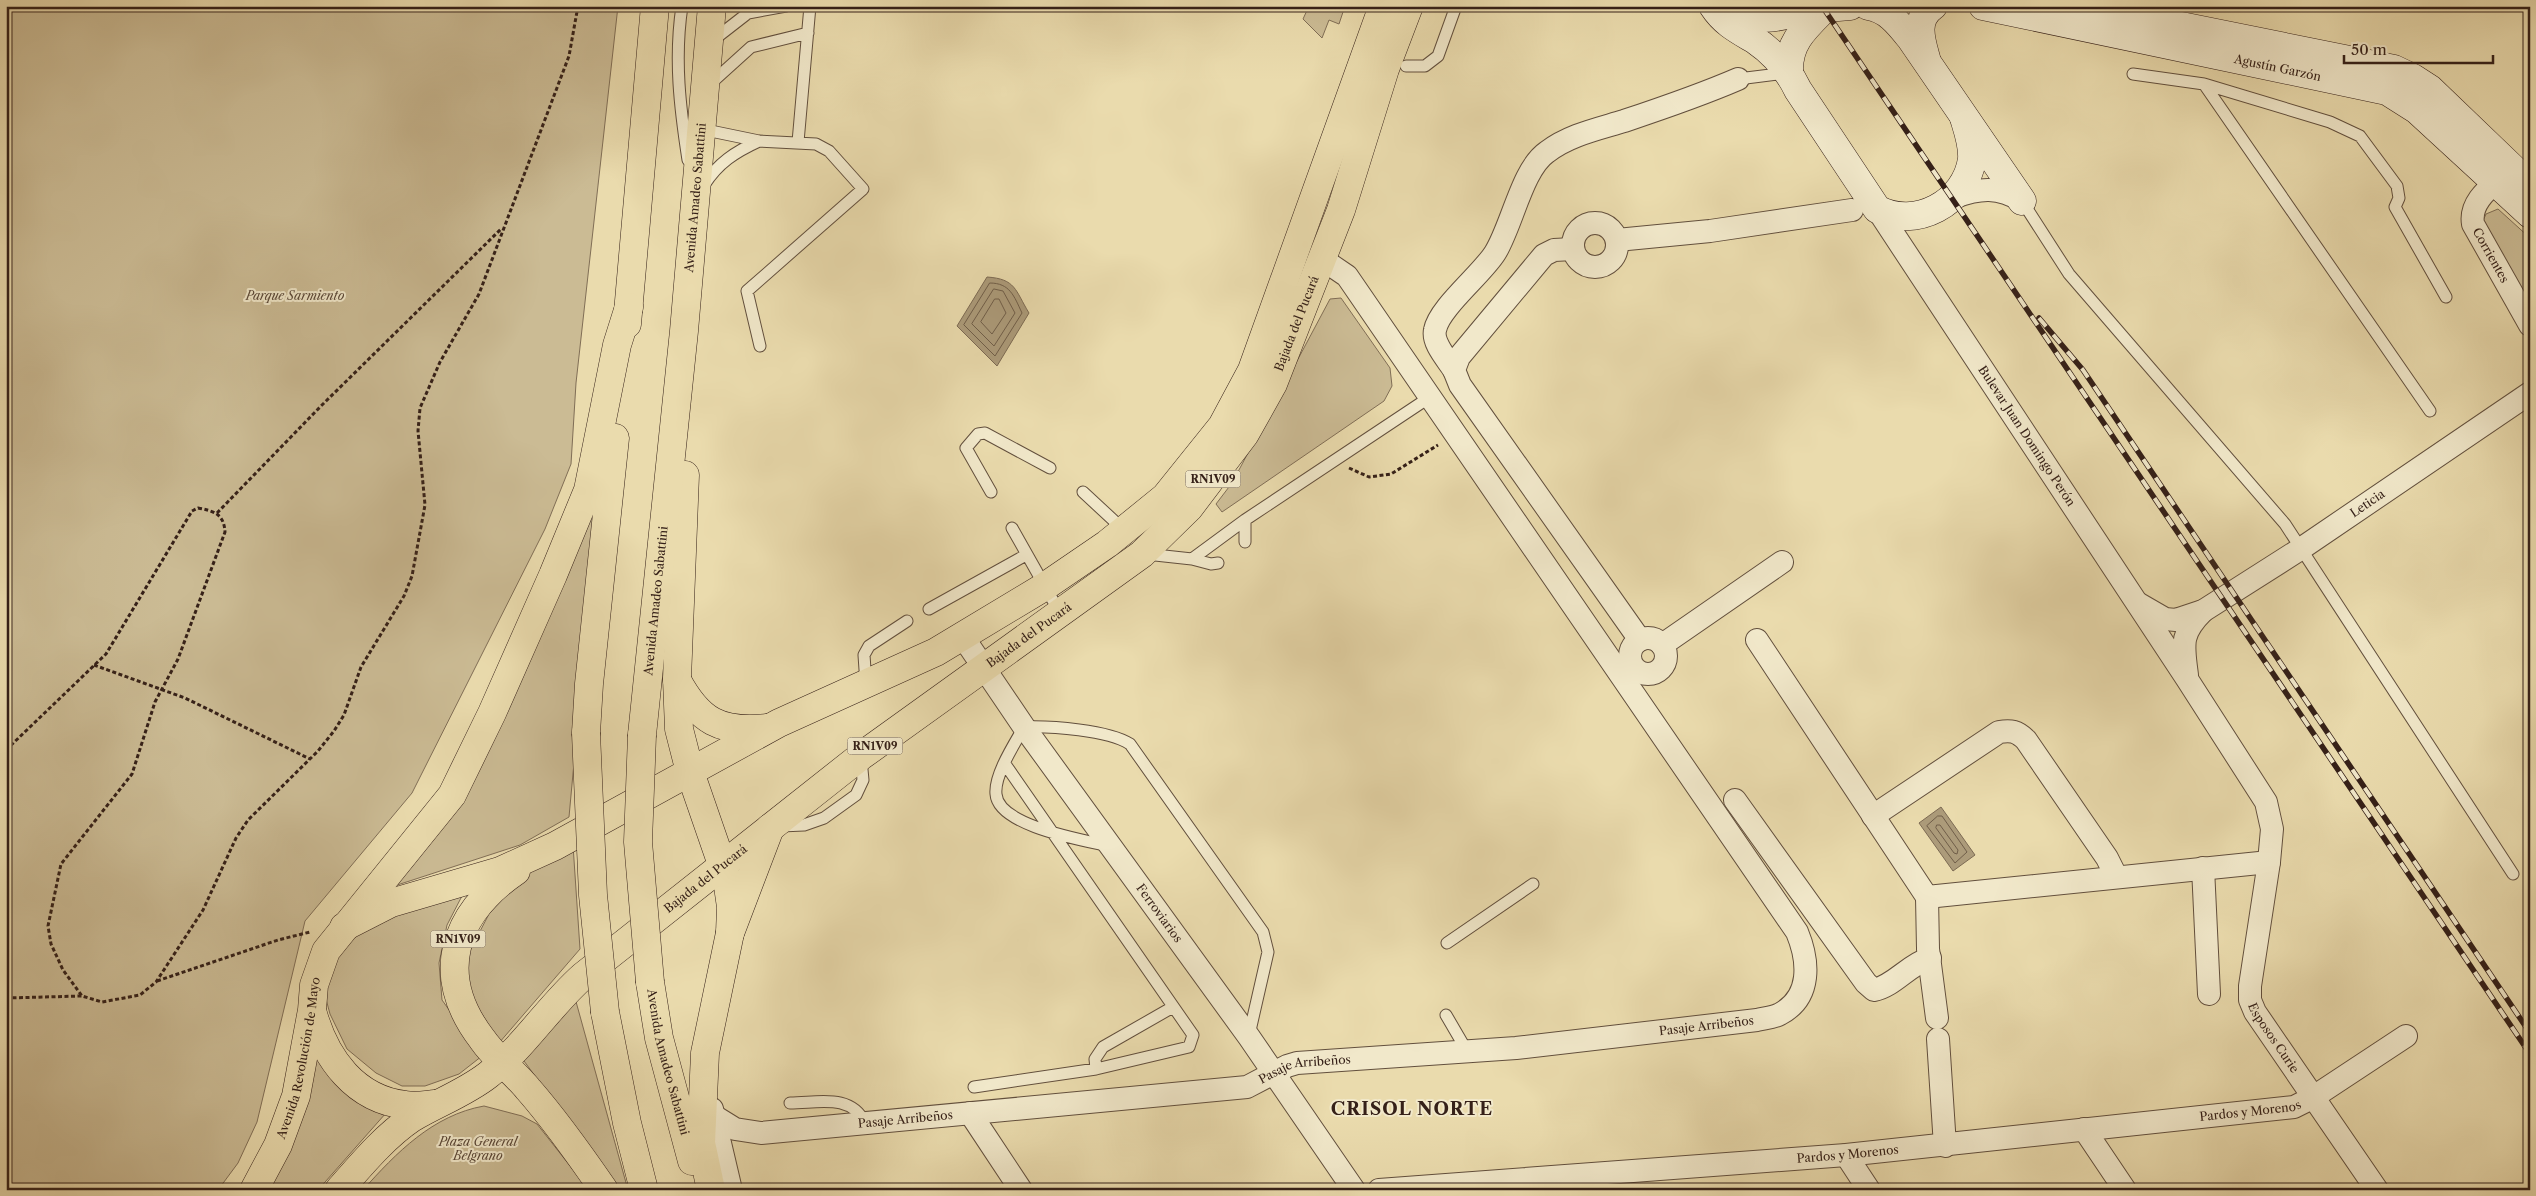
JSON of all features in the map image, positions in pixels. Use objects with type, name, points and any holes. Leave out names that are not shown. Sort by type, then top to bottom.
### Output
[{"type":"main road","name":"Avenida Amadeo Sabattini","points":[[699,1190],[659,1038],[650,982],[638,842],[642,735],[684,331],[712,6]]},
{"type":"main road","points":[[1301,237],[1320,134],[1364,6]]},
{"type":"main road","name":"Bajada del Pucará","points":[[344,927],[398,900],[500,871],[556,846],[770,728],[915,662],[963,637],[1044,587],[1125,531],[1165,497],[1222,426],[1252,370],[1383,6]]},
{"type":"main road","name":"Bajada del Pucará","points":[[436,1104],[472,1087],[503,1062],[568,989],[722,864],[861,756],[1142,554],[1189,508],[1245,434],[1273,384],[1341,210],[1386,70],[1409,6]]},
{"type":"main road","points":[[1341,210],[1406,66],[1428,6]]},
{"type":"main road","name":"Bulevar Juan Domingo Perón","points":[[1712,6],[1729,26],[1764,47],[1789,72],[1864,209]]},
{"type":"main road","points":[[1740,6],[1752,14],[1768,19],[1836,7]]},
{"type":"main road","points":[[1868,6],[1875,7],[1893,18],[1926,59],[1964,118],[2022,200]]},
{"type":"main road","points":[[1926,59],[1920,34],[1921,23],[1924,15],[1933,6]]},
{"type":"main road","name":"Agustín Garzón","points":[[1983,6],[2387,91],[2417,110],[2512,179]]},
{"type":"main road","name":"Agustín Garzón","points":[[2082,6],[2377,64],[2394,69],[2430,89],[2512,179],[2530,214]]},
{"type":"main road","points":[[1789,72],[1789,60],[1795,40],[1836,7]]},
{"type":"main road","points":[[644,1190],[627,1123],[605,1012],[593,895],[586,733],[589,684],[629,306],[655,8]]},
{"type":"main road","points":[[1864,209],[1908,218],[1929,211],[1955,197],[1971,162],[1970,137],[1964,118]]},
{"type":"main road","name":"Avenida Revolución de Mayo","points":[[254,1190],[278,1145],[296,1096],[312,1010],[314,985],[319,966],[326,951],[452,795],[492,714],[588,490],[617,345],[629,306]]},
{"type":"main road","points":[[684,331],[687,433],[677,679],[679,729],[690,772],[729,889],[730,933]]},
{"type":"main road","points":[[677,679],[688,699],[701,715],[717,724],[732,730],[770,728]]},
{"type":"main road","points":[[711,1190],[701,1143],[703,1071],[730,933],[771,827]]},
{"type":"main road","name":"RN1V09","points":[[556,846],[512,874],[489,892],[464,924],[456,946],[454,969],[457,989],[464,1008],[481,1038],[568,1138],[604,1190]]},
{"type":"main road","points":[[312,1010],[320,1038],[327,1052],[338,1069],[360,1088],[380,1100],[394,1104],[407,1106],[436,1104]]},
{"type":"main road","points":[[339,1190],[399,1128],[436,1104]]},
{"type":"street","points":[[1640,640],[1460,385],[1454,370],[1436,343],[1434,331],[1440,317],[1490,260],[1499,246],[1531,170],[1545,152],[1568,139],[1699,96],[1738,79]]},
{"type":"street","name":"Corrientes","points":[[2512,179],[2478,200],[2474,209],[2473,224],[2530,325]]},
{"type":"street","points":[[1955,197],[1971,191],[1991,189],[2011,193],[2022,200]]},
{"type":"street","points":[[1617,240],[1710,231],[1864,209]]},
{"type":"street","name":"Bulevar Juan Domingo Perón","points":[[1864,209],[2136,603],[2266,802]]},
{"type":"street","points":[[1587,224],[1602,224],[1614,233],[1617,240],[1615,254],[1606,265],[1599,267],[1585,265],[1576,255],[1573,248],[1576,234],[1587,224]]},
{"type":"street","points":[[1454,370],[1459,357],[1544,256],[1554,250],[1573,248]]},
{"type":"street","points":[[1322,259],[1347,276],[1455,434]]},
{"type":"street","name":"Leticia","points":[[2136,603],[2165,619],[2176,620],[2203,611],[2302,548],[2530,393]]},
{"type":"street","name":"Pasaje Arribeños","points":[[714,1116],[734,1130],[761,1133],[1247,1087],[1272,1073],[1297,1063],[1516,1048],[1757,1020],[1779,1015],[1794,1004],[1802,992],[1807,974],[1805,951],[1797,932],[1455,434]]},
{"type":"street","points":[[1662,645],[1782,562]]},
{"type":"street","name":"Leticia","points":[[2187,679],[2183,647],[2184,636],[2191,624],[2203,611]]},
{"type":"street","name":"Ferroviarios","points":[[963,637],[982,668],[1248,1037],[1354,1190]]},
{"type":"street","points":[[1652,638],[1662,645],[1666,656],[1665,661],[1658,670],[1647,674],[1636,669],[1630,659],[1632,648],[1640,640],[1652,638]]},
{"type":"street","points":[[1757,640],[1927,896],[1945,1146]]},
{"type":"street","points":[[1873,816],[1999,732],[2010,730],[2018,733],[2026,740],[2107,858],[2116,876]]},
{"type":"street","points":[[1735,800],[1866,983],[1874,990],[1882,988],[1916,963],[1930,958]]},
{"type":"street","name":"Esposos Curie","points":[[2266,802],[2272,829],[2269,862],[2250,986],[2250,1000],[2255,1012],[2312,1098],[2376,1190]]},
{"type":"street","points":[[1927,896],[2269,862]]},
{"type":"street","points":[[2203,868],[2209,994]]},
{"type":"street","name":"Pardos y Morenos","points":[[1379,1190],[1611,1182],[2294,1107],[2312,1098],[2406,1036]]},
{"type":"street","points":[[703,1071],[731,1190]]},
{"type":"street","points":[[970,1113],[1021,1190]]},
{"type":"street","points":[[2084,1130],[2124,1190]]},
{"type":"street","points":[[1846,1155],[1869,1190]]},
{"type":"lane","points":[[682,6],[676,63],[680,108],[694,199]]},
{"type":"lane","points":[[709,43],[748,13],[786,6]]},
{"type":"lane","points":[[798,142],[810,6]]},
{"type":"lane","points":[[1406,66],[1426,66],[1438,56],[1456,6]]},
{"type":"lane","points":[[705,88],[750,47],[808,33]]},
{"type":"lane","points":[[1738,79],[1789,72]]},
{"type":"lane","points":[[2132,74],[2204,84],[2330,122],[2360,136],[2368,144],[2397,186],[2399,198],[2394,207],[2446,297]]},
{"type":"lane","points":[[2204,84],[2430,412]]},
{"type":"lane","points":[[700,128],[759,141],[816,144],[829,151],[863,189],[747,291],[760,346]]},
{"type":"lane","points":[[694,199],[719,165],[738,151],[759,141]]},
{"type":"lane","points":[[2022,200],[2069,274],[2285,524],[2513,874]]},
{"type":"lane","points":[[1192,559],[1245,520],[1430,397]]},
{"type":"lane","points":[[991,492],[966,448],[978,434],[985,433],[1050,468]]},
{"type":"lane","points":[[1083,492],[1125,531]]},
{"type":"lane","points":[[1245,520],[1245,542]]},
{"type":"lane","points":[[1012,528],[1060,613]]},
{"type":"lane","points":[[1142,554],[1192,559],[1211,564],[1218,563]]},
{"type":"lane","points":[[929,609],[1026,555]]},
{"type":"lane","points":[[866,684],[864,654],[869,646],[908,621]]},
{"type":"lane","points":[[1110,846],[1052,832],[1016,819],[999,803],[996,795],[997,783],[1024,727],[1041,726],[1114,736],[1130,744],[1263,932],[1268,952],[1248,1037]]},
{"type":"lane","points":[[974,1087],[1096,1069],[1189,1047],[1193,1035],[1006,764]]},
{"type":"lane","points":[[1447,943],[1533,884]]},
{"type":"lane","points":[[1096,1069],[1095,1059],[1103,1047],[1173,1007]]},
{"type":"lane","points":[[1446,1015],[1468,1051]]},
{"type":"lane","points":[[790,1103],[843,1102],[856,1108],[865,1123]]},
{"type":"path","points":[[6,998],[82,996],[102,1002],[140,995],[156,982],[203,910],[236,838],[248,820],[310,759],[334,731],[344,715],[361,667],[404,596],[412,576],[425,505],[418,431],[420,408],[436,369],[480,294],[503,227],[569,56],[578,6]]},
{"type":"path","points":[[217,514],[321,406],[503,227]]},
{"type":"path","points":[[1333,461],[1369,477],[1391,474],[1455,434]]},
{"type":"path","points":[[6,750],[106,654],[156,574],[187,517],[198,508],[217,514],[224,521],[225,532],[178,659],[155,702],[132,774],[61,864],[48,926],[50,944],[63,970],[82,996]]},
{"type":"path","points":[[94,665],[163,688],[310,759]]},
{"type":"path","points":[[310,936],[316,926]]},
{"type":"path","points":[[156,982],[278,940],[312,932]]},
{"type":"green space","name":"Parque Sarmiento","points":[[6,6],[618,6],[576,383],[571,464],[545,529],[412,793],[305,921],[257,1122],[238,1163],[218,1190],[6,1190]]},
{"type":"green space","points":[[1309,6],[1345,6],[1339,24],[1329,20],[1322,38],[1303,19]]},
{"type":"green space","points":[[2498,209],[2530,238],[2530,305],[2483,221],[2486,214]]},
{"type":"green space","points":[[1341,298],[1390,368],[1392,386],[1384,401],[1222,512],[1216,504],[1232,483],[1330,299]]},
{"type":"green space","points":[[603,469],[569,817],[520,845],[385,889],[438,826]]},
{"type":"green space","points":[[573,845],[580,949],[499,1043],[476,1004],[467,983],[465,960],[489,914],[527,873]]},
{"type":"green space","points":[[463,894],[447,925],[439,963],[442,1000],[482,1056],[459,1074],[425,1086],[402,1086],[376,1073],[347,1049],[330,1014],[322,984],[328,965],[366,924]]},
{"type":"green space","points":[[575,998],[628,1190],[620,1190],[521,1057]]},
{"type":"green space","points":[[315,1052],[386,1113],[318,1190],[265,1190]]},
{"type":"green space","name":"Plaza General Belgrano","points":[[484,1106],[522,1116],[537,1124],[589,1190],[363,1190],[402,1150],[432,1127],[448,1118]]},
{"type":"water","points":[[987,277],[1004,280],[1014,287],[1029,313],[997,366],[957,326]]},
{"type":"water","points":[[1941,807],[1975,855],[1953,871],[1919,823]]},
{"type":"railway","points":[[1822,6],[2530,1054]]},
{"type":"railway","points":[[2039,318],[2083,370],[2530,1033]]},
{"type":"district","name":"CRISOL NORTE","points":[[1412,1109]]}]
